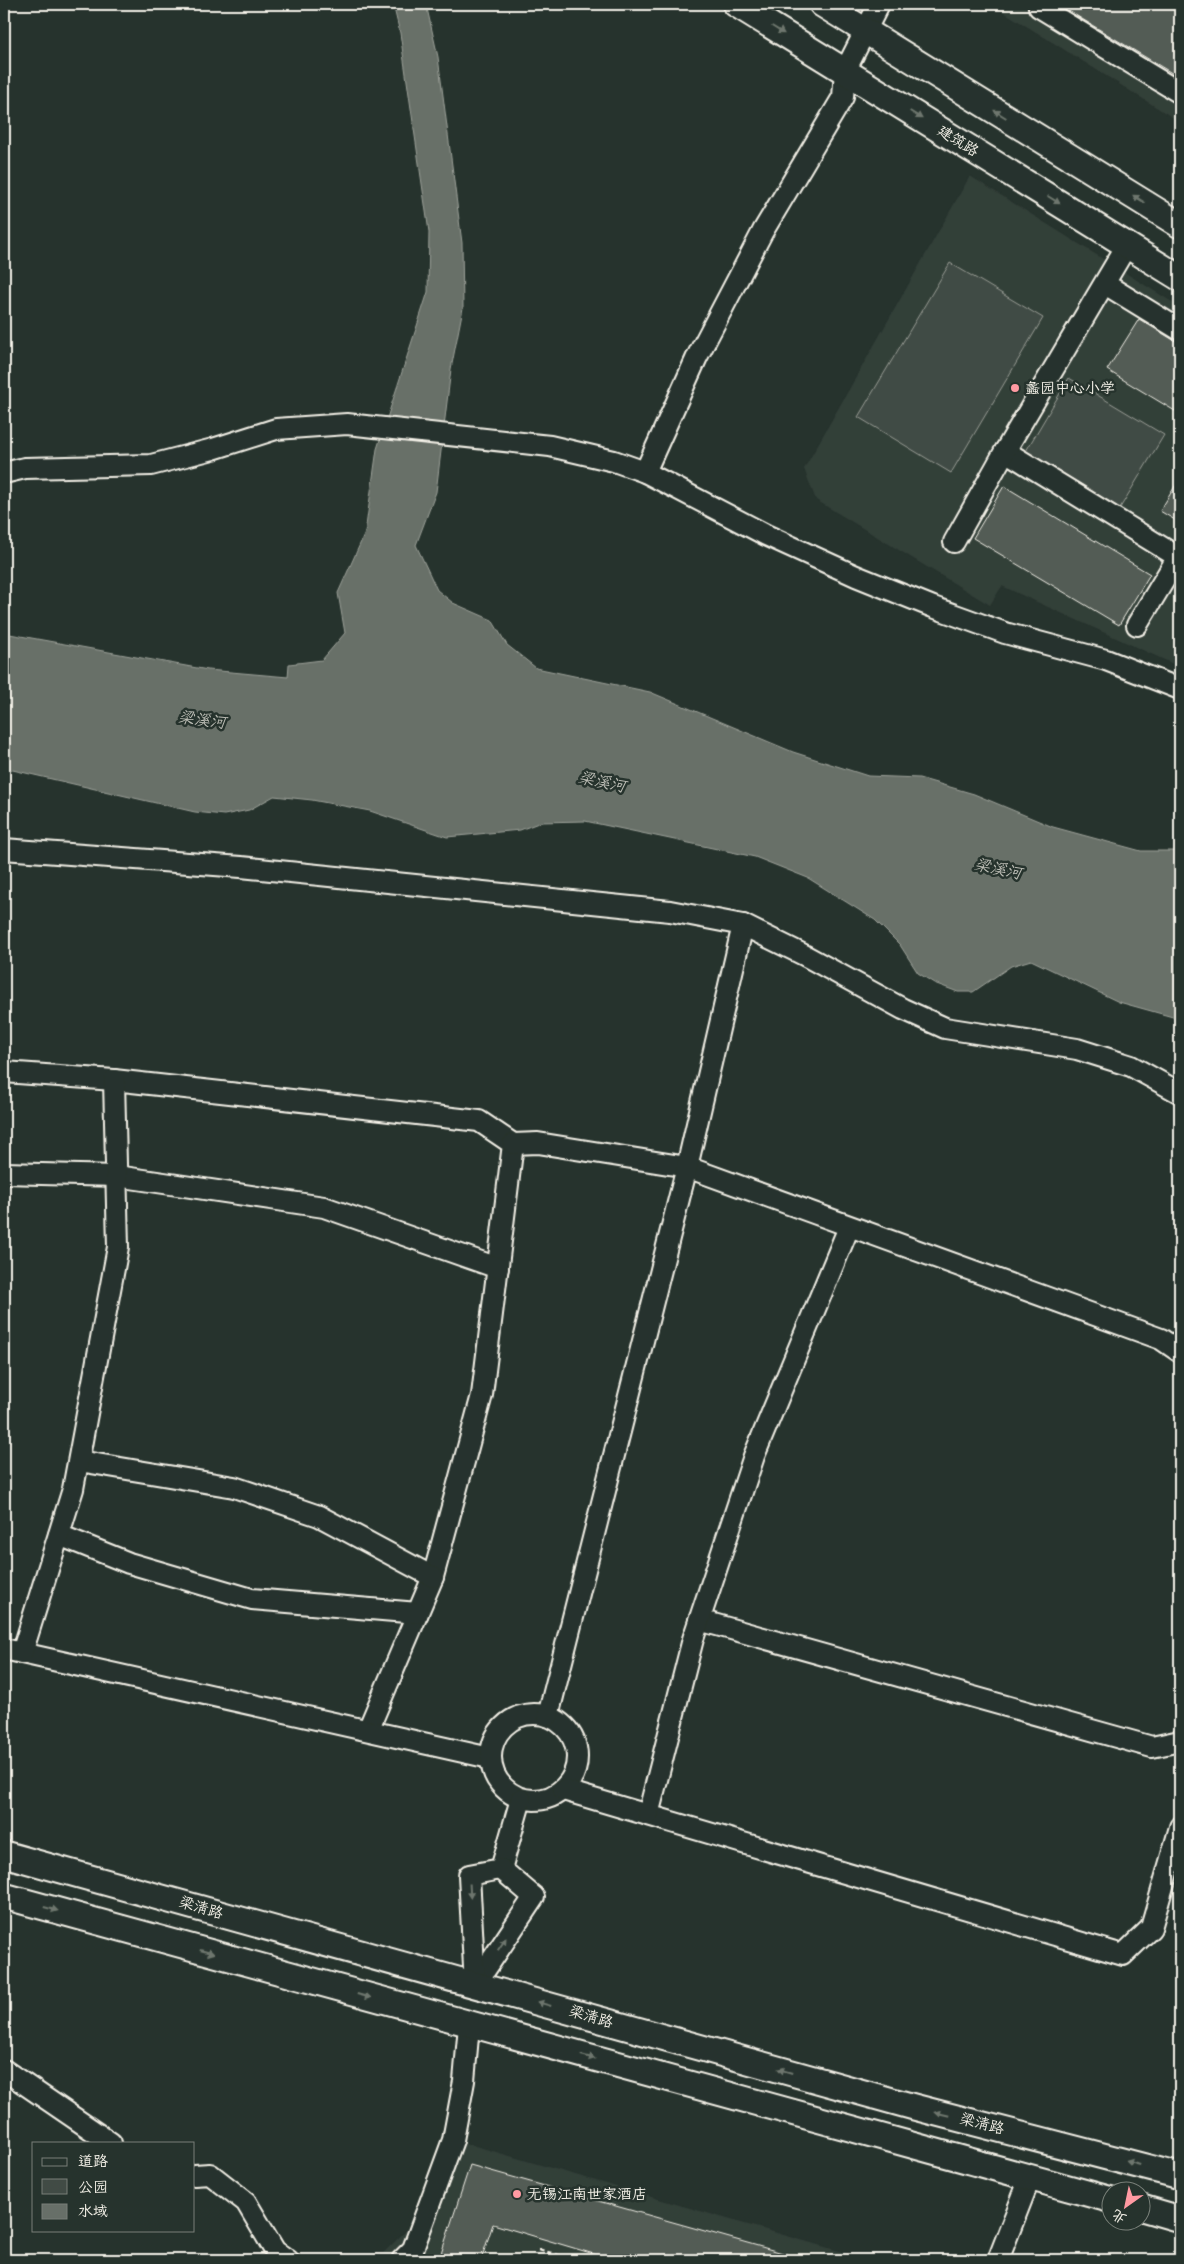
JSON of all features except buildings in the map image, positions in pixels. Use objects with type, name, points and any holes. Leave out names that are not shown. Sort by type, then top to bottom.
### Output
[{"type":"main road","name":"建筑路","points":[[736,4],[1180,278]]},
{"type":"main road","points":[[822,4],[1180,225]]},
{"type":"main road","name":"梁清路","points":[[4,1854],[914,2106],[1180,2176]]},
{"type":"main road","points":[[4,1896],[1102,2197]]},
{"type":"main road","points":[[469,2025],[475,1985]]},
{"type":"main road","points":[[1152,2211],[1180,2219]]},
{"type":"street","points":[[645,472],[697,357],[762,231],[843,97],[844,71],[879,4]]},
{"type":"street","points":[[1039,5],[1180,93]]},
{"type":"street","points":[[954,542],[1005,451],[1127,245]]},
{"type":"street","points":[[1105,284],[1180,330]]},
{"type":"street","points":[[4,473],[25,468],[151,465],[213,449],[276,429],[347,424],[550,446],[614,461],[645,472],[766,535],[856,576],[933,607],[1005,633],[1106,660],[1180,690]]},
{"type":"street","points":[[1005,451],[1178,557],[1137,626]]},
{"type":"street","points":[[4,849],[251,868],[670,911],[743,926],[804,955],[903,1009],[945,1028],[1077,1049],[1131,1066],[1180,1093]]},
{"type":"street","points":[[548,1716],[687,1167],[743,926]]},
{"type":"street","points":[[4,1072],[114,1080],[479,1121],[513,1144],[538,1143],[687,1167],[1161,1339],[1180,1352]]},
{"type":"street","points":[[114,1080],[118,1247],[73,1489],[59,1536],[13,1651],[490,1758]]},
{"type":"street","points":[[368,1730],[433,1577],[482,1395],[513,1144]]},
{"type":"street","points":[[4,1173],[117,1176],[324,1207],[498,1268]]},
{"type":"street","points":[[648,1815],[699,1620],[754,1456],[849,1227]]},
{"type":"street","points":[[79,1461],[234,1487],[319,1516],[433,1577]]},
{"type":"street","points":[[59,1536],[129,1563],[252,1599],[418,1612]]},
{"type":"street","points":[[699,1620],[1152,1747],[1180,1741]]},
{"type":"street","points":[[532,1714],[548,1716],[561,1723],[571,1734],[577,1749],[577,1764],[573,1778],[563,1790],[550,1798],[536,1801],[521,1799],[508,1793],[492,1772],[490,1758],[492,1745],[498,1733],[507,1723],[519,1716],[532,1714]]},
{"type":"street","points":[[563,1790],[1123,1955],[1151,1928],[1180,1827]]},
{"type":"street","points":[[501,1869],[521,1799]]},
{"type":"street","points":[[475,1985],[534,1897],[501,1869]]},
{"type":"street","points":[[475,1985],[469,1875],[501,1869]]},
{"type":"street","points":[[402,2260],[413,2250],[453,2140],[464,2081],[469,2025]]},
{"type":"street","points":[[4,2070],[111,2142]]},
{"type":"street","points":[[195,2176],[210,2174],[246,2202],[274,2252],[288,2260]]},
{"type":"street","points":[[998,2260],[1030,2178]]},
{"type":"path","points":[[537,2260],[540,2250],[574,2260]]},
{"type":"shaded area","points":[[991,4],[1180,4],[1180,122]]},
{"type":"shaded area","name":"蠡园中心小学","points":[[970,176],[1180,307],[1180,667],[1002,586],[990,605],[816,500],[804,469]]},
{"type":"shaded area","points":[[444,2137],[870,2260],[376,2260],[414,2223]]},
{"type":"green space","points":[[950,263],[1043,318],[951,473],[858,417]]},
{"type":"green space","points":[[1069,378],[1164,435],[1120,508],[1026,451]]},
{"type":"water","name":"梁溪河","points":[[393,4],[426,4],[438,57],[462,243],[463,308],[451,369],[436,492],[416,545],[437,590],[453,603],[492,620],[507,645],[536,668],[650,692],[793,752],[868,776],[919,778],[974,794],[1053,827],[1141,851],[1180,851],[1180,1019],[1119,1002],[1031,960],[1011,966],[973,992],[958,992],[934,983],[918,973],[900,945],[875,920],[808,878],[755,857],[585,821],[541,822],[520,830],[447,837],[370,811],[312,800],[274,796],[249,810],[224,815],[195,812],[4,768],[4,633],[208,670],[288,677],[289,664],[322,660],[345,633],[338,593],[365,533],[377,449],[428,292],[429,232],[400,33]]},
{"type":"place","name":"蠡园中心小学","points":[[1015,388]]},
{"type":"place","name":"无锡江南世家酒店","points":[[517,2194]]}]
